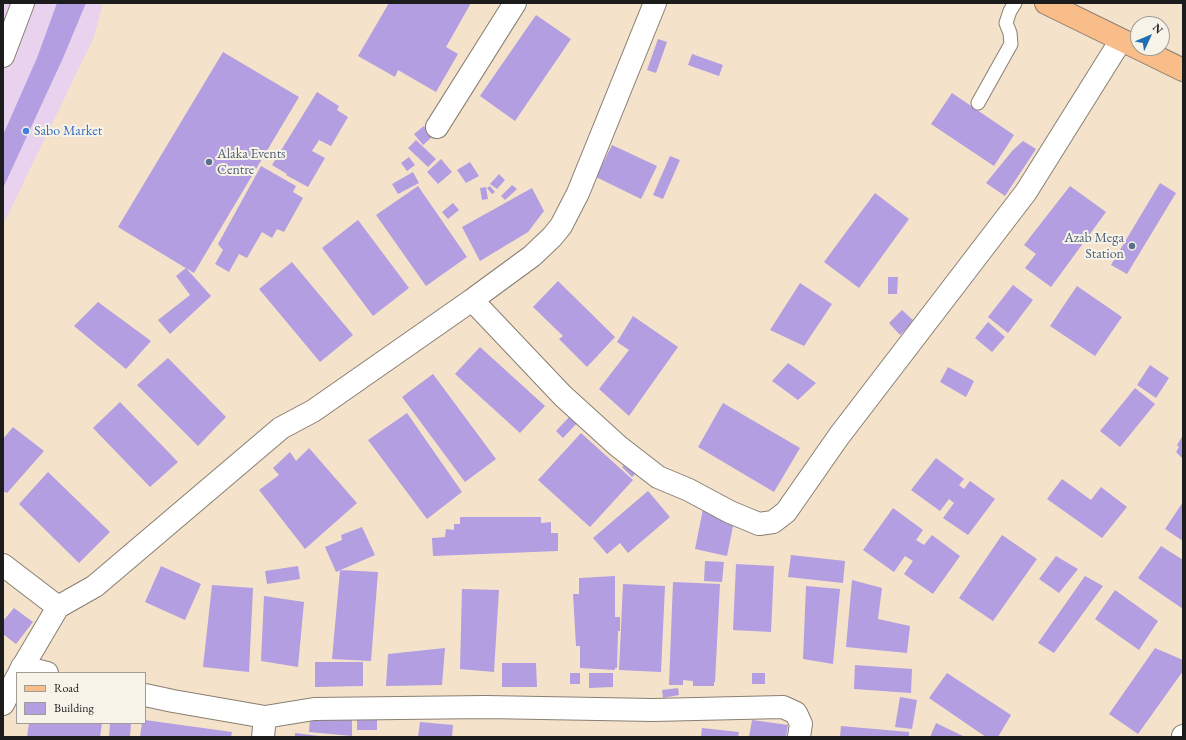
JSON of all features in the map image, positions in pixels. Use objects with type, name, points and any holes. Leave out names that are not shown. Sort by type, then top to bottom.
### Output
[{"type":"main road","points":[[1046,3],[1183,70]]},
{"type":"street","points":[[3,56],[23,3]]},
{"type":"street","points":[[437,127],[515,3]]},
{"type":"street","points":[[21,672],[58,607],[96,586],[281,428],[313,411],[472,300],[532,256],[552,237],[561,226],[578,193],[655,3]]},
{"type":"street","points":[[472,300],[563,396],[618,446],[658,477],[689,490],[730,512],[759,524],[773,522],[786,512],[838,436],[1026,192],[1121,40]]},
{"type":"street","points":[[3,565],[58,607]]},
{"type":"street","points":[[3,704],[16,680]]},
{"type":"street","points":[[146,695],[173,701],[264,727],[314,709],[486,707],[653,710],[783,707],[796,713],[801,724],[799,737]]},
{"type":"lane","points":[[978,103],[1011,44],[1010,33],[1006,22],[1010,11],[1016,3]]},
{"type":"shaded area","name":"Sabo Market","points":[[3,3],[103,3],[94,37],[3,225]]},
{"type":"building","points":[[57,3],[86,3],[63,58],[3,188],[3,135],[37,58]]},
{"type":"building","points":[[389,3],[471,3],[446,47],[458,54],[436,92],[398,70],[395,77],[358,56]]},
{"type":"building","points":[[536,15],[571,39],[515,121],[480,96]]},
{"type":"building","points":[[658,39],[667,42],[656,73],[647,70]]},
{"type":"building","name":"Alaka Events Centre","points":[[223,52],[299,97],[194,273],[118,227]]},
{"type":"building","points":[[692,54],[723,65],[719,76],[688,65]]},
{"type":"building","points":[[317,92],[339,106],[337,110],[348,117],[331,146],[319,140],[312,151],[325,158],[308,187],[286,175],[287,174],[272,165]]},
{"type":"building","points":[[952,93],[1014,135],[994,166],[931,124]]},
{"type":"building","points":[[424,126],[432,137],[423,145],[414,134]]},
{"type":"building","points":[[416,140],[436,159],[428,167],[408,148]]},
{"type":"building","points":[[1023,141],[1036,149],[1005,196],[986,183],[1013,150]]},
{"type":"building","points":[[612,145],[657,166],[641,199],[596,177]]},
{"type":"building","points":[[670,156],[680,160],[663,199],[653,195]]},
{"type":"building","points":[[409,157],[415,165],[407,171],[401,163]]},
{"type":"building","points":[[441,159],[452,172],[438,184],[427,172]]},
{"type":"building","points":[[470,162],[479,176],[466,183],[457,170]]},
{"type":"building","points":[[261,166],[296,186],[293,192],[303,198],[284,232],[277,229],[272,238],[262,232],[247,258],[239,254],[229,272],[215,264],[223,250],[218,244]]},
{"type":"building","points":[[413,172],[419,183],[398,194],[392,184]]},
{"type":"building","points":[[499,174],[505,180],[497,189],[490,184]]},
{"type":"building","points":[[1160,183],[1176,193],[1127,274],[1111,265]]},
{"type":"building","points":[[512,185],[517,189],[505,200],[501,196]]},
{"type":"building","points":[[418,186],[467,257],[426,286],[376,215]]},
{"type":"building","points":[[490,186],[495,192],[492,194],[487,188]]},
{"type":"building","points":[[1070,186],[1106,212],[1051,287],[1025,268],[1036,254],[1024,245]]},
{"type":"building","points":[[486,187],[488,199],[482,200],[480,188]]},
{"type":"building","points":[[532,188],[544,211],[528,232],[480,261],[462,227]]},
{"type":"building","points":[[875,193],[909,219],[859,288],[824,262]]},
{"type":"building","points":[[453,203],[459,210],[448,219],[442,212]]},
{"type":"building","points":[[358,220],[409,288],[373,316],[322,248]]},
{"type":"building","points":[[292,262],[353,335],[320,362],[259,289]]},
{"type":"building","points":[[186,268],[211,296],[170,334],[158,320],[190,295],[176,276]]},
{"type":"building","points":[[888,277],[898,277],[897,294],[888,294]]},
{"type":"building","points":[[558,281],[615,337],[587,367],[559,339],[563,336],[533,307]]},
{"type":"building","points":[[800,283],[832,304],[804,346],[770,330]]},
{"type":"building","points":[[1013,285],[1033,300],[1008,333],[988,317]]},
{"type":"building","points":[[1077,286],[1122,317],[1095,356],[1050,326]]},
{"type":"building","points":[[98,302],[151,341],[126,369],[74,326]]},
{"type":"building","points":[[902,310],[914,321],[900,335],[889,323]]},
{"type":"building","points":[[633,316],[678,347],[629,416],[599,389],[629,350],[617,342]]},
{"type":"building","points":[[988,322],[1005,337],[992,352],[975,338]]},
{"type":"building","points":[[480,347],[545,406],[520,433],[455,374]]},
{"type":"building","points":[[168,358],[226,417],[198,446],[137,385]]},
{"type":"building","points":[[788,363],[816,383],[798,400],[772,381]]},
{"type":"building","points":[[1150,365],[1169,378],[1156,398],[1137,385]]},
{"type":"building","points":[[948,367],[974,381],[966,397],[940,382]]},
{"type":"building","points":[[433,374],[496,459],[465,482],[402,397]]},
{"type":"building","points":[[1135,388],[1155,404],[1120,447],[1100,431]]},
{"type":"building","points":[[120,402],[178,462],[150,487],[93,428]]},
{"type":"building","points":[[723,403],[800,448],[774,492],[698,447]]},
{"type":"building","points":[[407,413],[462,492],[427,519],[368,440]]},
{"type":"building","points":[[571,415],[578,422],[563,438],[556,431]]},
{"type":"building","points":[[13,427],[44,451],[7,493],[3,491],[3,439]]},
{"type":"building","points":[[581,433],[633,480],[590,527],[538,480]]},
{"type":"building","points":[[1183,435],[1183,459],[1176,452],[1179,447],[1177,445]]},
{"type":"building","points":[[309,448],[357,503],[305,549],[259,490],[279,475],[273,468],[290,452],[296,461]]},
{"type":"building","points":[[936,458],[964,479],[959,485],[964,489],[970,481],[995,499],[968,535],[943,518],[954,503],[949,499],[940,511],[911,490]]},
{"type":"building","points":[[628,461],[637,472],[632,477],[622,467]]},
{"type":"building","points":[[48,472],[110,532],[79,563],[19,504]]},
{"type":"building","points":[[1062,479],[1091,500],[1101,487],[1127,507],[1102,538],[1047,499]]},
{"type":"building","points":[[648,491],[670,517],[628,553],[620,543],[607,554],[593,538]]},
{"type":"building","points":[[1183,502],[1183,541],[1165,529]]},
{"type":"building","points":[[893,508],[923,530],[916,540],[924,545],[932,535],[960,556],[933,594],[904,574],[913,561],[905,556],[894,572],[863,550]]},
{"type":"building","points":[[703,509],[735,516],[727,556],[695,549]]},
{"type":"building","points":[[460,517],[541,517],[541,523],[551,522],[551,533],[558,533],[558,551],[433,556],[432,538],[445,537],[446,529],[454,530],[454,524],[460,524]]},
{"type":"building","points":[[362,527],[375,555],[336,572],[325,547],[342,540],[341,535]]},
{"type":"building","points":[[1002,535],[1037,559],[993,621],[959,598]]},
{"type":"building","points":[[1161,546],[1183,560],[1183,609],[1138,578]]},
{"type":"building","points":[[791,555],[845,561],[843,583],[788,577]]},
{"type":"building","points":[[1056,556],[1078,569],[1059,593],[1039,579]]},
{"type":"building","points":[[705,561],[724,562],[722,582],[704,581]]},
{"type":"building","points":[[736,564],[774,566],[771,632],[733,630]]},
{"type":"building","points":[[161,566],[201,584],[185,620],[145,602]]},
{"type":"building","points":[[298,566],[300,579],[267,584],[265,571]]},
{"type":"building","points":[[340,570],[378,572],[371,661],[332,659]]},
{"type":"building","points":[[615,576],[615,617],[620,617],[617,668],[615,668],[615,670],[580,668],[580,646],[576,646],[573,594],[579,594],[579,578]]},
{"type":"building","points":[[1085,576],[1103,586],[1054,653],[1038,643]]},
{"type":"building","points":[[852,580],[882,588],[878,619],[910,626],[907,653],[846,647]]},
{"type":"building","points":[[673,582],[720,584],[714,686],[693,686],[693,681],[683,680],[683,685],[669,685]]},
{"type":"building","points":[[623,584],[665,586],[661,672],[619,670]]},
{"type":"building","points":[[212,585],[253,588],[249,672],[203,667]]},
{"type":"building","points":[[806,586],[840,589],[833,664],[803,659]]},
{"type":"building","points":[[462,589],[499,590],[494,672],[460,669]]},
{"type":"building","points":[[1115,590],[1158,621],[1139,650],[1095,619]]},
{"type":"building","points":[[264,596],[304,602],[298,667],[261,661]]},
{"type":"building","points":[[14,608],[33,622],[16,644],[3,634],[3,621]]},
{"type":"building","points":[[445,648],[442,685],[386,686],[388,654]]},
{"type":"building","points":[[1155,648],[1183,660],[1183,671],[1138,734],[1109,714]]},
{"type":"building","points":[[315,662],[363,662],[363,686],[315,687]]},
{"type":"building","points":[[502,663],[536,663],[537,687],[502,687]]},
{"type":"building","points":[[855,665],[912,669],[911,693],[854,689]]},
{"type":"building","points":[[570,673],[580,673],[580,684],[570,684]]},
{"type":"building","points":[[589,673],[613,673],[613,687],[589,688]]},
{"type":"building","points":[[752,673],[765,673],[765,684],[752,684]]},
{"type":"building","points":[[947,673],[1011,715],[998,737],[986,737],[929,698]]},
{"type":"building","points":[[678,688],[679,695],[663,698],[662,690]]},
{"type":"building","points":[[900,697],[917,700],[912,729],[895,727]]},
{"type":"building","points":[[357,713],[377,714],[377,730],[357,730]]},
{"type":"building","points":[[310,717],[352,717],[352,736],[309,732]]},
{"type":"building","points":[[146,720],[232,732],[231,737],[140,737],[142,724],[146,724]]},
{"type":"building","points":[[752,720],[788,725],[786,737],[749,737]]},
{"type":"building","points":[[420,722],[453,725],[452,737],[418,737]]},
{"type":"building","points":[[936,723],[965,737],[930,737]]},
{"type":"building","points":[[29,724],[102,724],[100,737],[27,737]]},
{"type":"building","points":[[110,724],[131,724],[130,737],[109,737]]},
{"type":"building","points":[[841,726],[909,732],[909,737],[840,737]]},
{"type":"building","points":[[702,728],[739,732],[738,737],[701,737]]},
{"type":"building","points":[[295,733],[319,736],[319,737],[295,737]]},
{"type":"place","name":"Sabo Market","points":[[26,131]]},
{"type":"place","name":"Alaka Events Centre","points":[[209,162]]},
{"type":"place","name":"Azab Mega Station","points":[[1132,246]]}]
